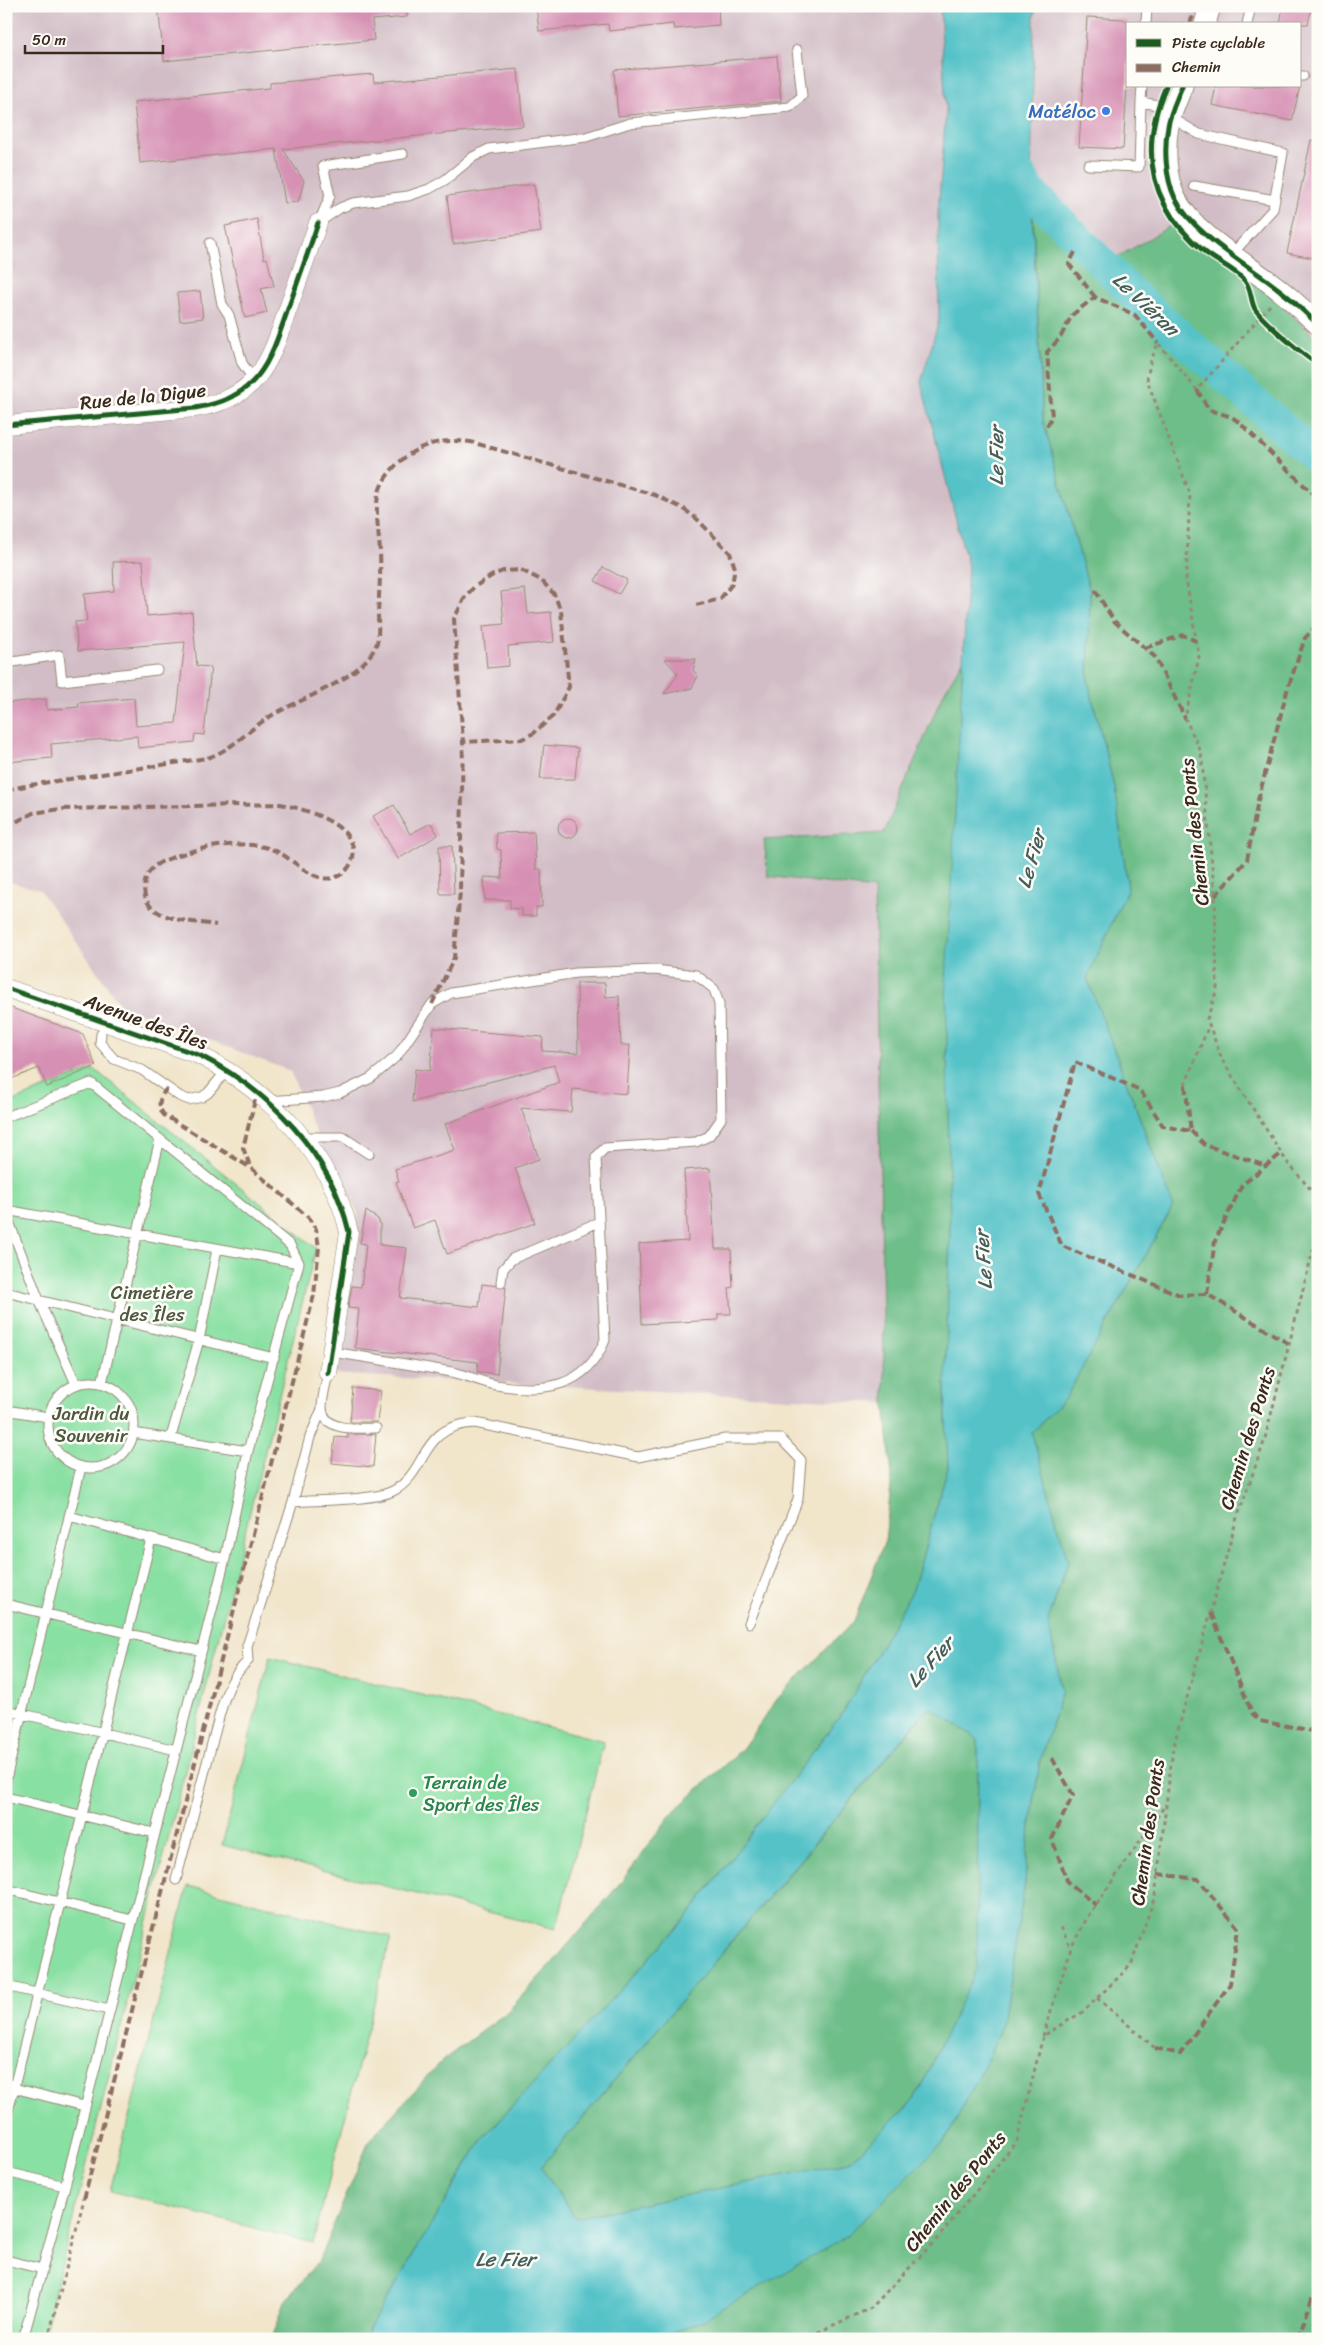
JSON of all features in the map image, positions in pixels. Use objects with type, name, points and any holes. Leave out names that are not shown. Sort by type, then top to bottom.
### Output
[{"type":"street","points":[[1206,22],[1210,6]]},
{"type":"street","points":[[1181,88],[1172,113],[1166,149],[1168,174],[1175,197],[1187,216],[1231,255],[1281,291],[1318,324]]},
{"type":"street","name":"Rue de la Digue","points":[[6,424],[208,406],[233,397],[254,380],[272,356],[318,222]]},
{"type":"street","name":"Avenue des Îles","points":[[6,988],[199,1055],[227,1070],[267,1101],[302,1137],[330,1178],[344,1210],[350,1232],[328,1373]]},
{"type":"lane","points":[[1146,22],[1147,6]]},
{"type":"lane","points":[[1248,22],[1251,6]]},
{"type":"lane","points":[[318,222],[340,208],[353,204],[408,196],[429,189],[445,180],[473,157],[489,149],[586,137],[630,123],[790,107],[802,96],[797,50]]},
{"type":"lane","points":[[1088,165],[1139,167],[1142,88]]},
{"type":"lane","points":[[1141,102],[1172,113],[1199,134],[1283,152],[1273,209],[1231,255]]},
{"type":"lane","points":[[318,222],[330,196],[323,166],[403,154]]},
{"type":"lane","points":[[1194,186],[1275,200]]},
{"type":"lane","points":[[210,243],[222,304],[229,315],[242,363],[254,380]]},
{"type":"lane","points":[[6,663],[59,654],[62,681],[157,670]]},
{"type":"lane","points":[[267,1101],[323,1097],[356,1086],[371,1078],[398,1056],[432,1004],[451,993],[576,973],[655,970],[696,975],[714,989],[719,1004],[721,1118],[718,1125],[709,1136],[696,1142],[609,1147],[601,1150],[595,1162],[605,1340],[593,1362],[570,1381],[542,1388],[496,1385],[456,1373],[331,1352]]},
{"type":"lane","points":[[101,1034],[100,1043],[114,1059],[142,1070],[184,1098],[195,1099],[202,1097],[227,1070]]},
{"type":"lane","points":[[6,1117],[91,1083],[290,1245],[299,1264],[248,1450],[225,1559],[65,2186],[23,2339]]},
{"type":"lane","points":[[302,1137],[343,1137],[369,1154]]},
{"type":"lane","points":[[102,1383],[160,1139]]},
{"type":"lane","points":[[76,1384],[39,1300],[7,1215],[138,1234],[299,1264]]},
{"type":"lane","points":[[501,1282],[503,1269],[512,1259],[598,1222]]},
{"type":"lane","points":[[171,1437],[199,1340],[217,1249]]},
{"type":"lane","points":[[6,1292],[274,1358]]},
{"type":"lane","points":[[176,1880],[223,1702],[235,1675],[248,1662],[247,1646],[293,1502],[310,1437],[322,1409],[328,1373]]},
{"type":"lane","points":[[89,1381],[102,1383],[114,1388],[127,1402],[134,1420],[133,1433],[129,1445],[111,1463],[99,1467],[82,1467],[62,1458],[48,1436],[48,1417],[56,1399],[65,1390],[76,1384],[89,1381]]},
{"type":"lane","points":[[322,1409],[326,1419],[333,1424],[343,1427],[376,1428]]},
{"type":"lane","points":[[6,1410],[48,1417]]},
{"type":"lane","points":[[293,1502],[376,1496],[392,1492],[405,1482],[433,1440],[456,1425],[465,1423],[475,1423],[638,1457],[725,1439],[780,1439],[801,1460],[798,1499],[749,1623]]},
{"type":"lane","points":[[133,1433],[171,1437],[248,1450]]},
{"type":"lane","points":[[6,1779],[82,1467]]},
{"type":"lane","points":[[69,1516],[225,1559]]},
{"type":"lane","points":[[6,2119],[10,2087],[38,1993],[151,1539]]},
{"type":"lane","points":[[6,1604],[201,1651]]},
{"type":"lane","points":[[6,1710],[176,1750]]},
{"type":"lane","points":[[6,1797],[154,1833]]},
{"type":"lane","points":[[6,1889],[132,1920]]},
{"type":"lane","points":[[6,1986],[109,2010]]},
{"type":"lane","points":[[10,2087],[84,2106]]},
{"type":"lane","points":[[6,2172],[65,2186]]},
{"type":"lane","points":[[6,2260],[42,2269]]},
{"type":"path","points":[[1185,1085],[1209,1024]]},
{"type":"path","points":[[1043,2036],[1071,1948],[1088,1916],[1166,1804]]},
{"type":"path","points":[[1061,1927],[1071,1948]]},
{"type":"path","points":[[1096,1998],[1155,2048]]},
{"type":"path","points":[[48,2339],[84,2199]]},
{"type":"shaded area","points":[[6,6],[1318,6],[1318,340],[1187,216],[1106,264],[1032,197],[1043,420],[963,660],[942,696],[884,833],[768,876],[874,889],[885,1403],[329,1374],[354,1252],[358,1213],[321,1145],[290,1071],[121,1006],[40,890],[6,881]]},
{"type":"green space","points":[[1032,197],[1106,264],[1187,216],[1318,340],[1318,2339],[655,2339],[699,2322],[897,2185],[945,2141],[985,2065],[1003,2023],[1025,1883],[1028,1842],[1040,1760],[1062,1691],[1048,1621],[1068,1562],[1032,1433],[1066,1397],[1173,1206],[1087,978],[1128,888],[1114,787],[1088,681],[1090,592],[1043,420]]},
{"type":"green space","points":[[963,660],[959,744],[945,1391],[948,1467],[913,1590],[844,1711],[683,1922],[483,2138],[363,2339],[272,2339],[285,2301],[318,2262],[370,2139],[442,2061],[507,2012],[555,1960],[622,1881],[672,1813],[742,1749],[778,1698],[854,1621],[885,1541],[892,1476],[885,1403],[874,889],[768,876],[764,840],[884,833],[942,696]]},
{"type":"green space","name":"Cimetière des Îles","points":[[94,1069],[316,1248],[43,2339],[6,2339],[6,1104]]},
{"type":"green space","name":"Terrain de Sport des Îles","points":[[270,1657],[604,1741],[556,1929],[222,1845]]},
{"type":"green space","points":[[930,1707],[978,1739],[978,1968],[914,2100],[849,2162],[575,2218],[541,2167]]},
{"type":"green space","points":[[188,1886],[391,1937],[313,2243],[110,2191]]},
{"type":"water","name":"Le Fier","points":[[940,6],[1036,6],[1034,17],[1031,192],[1043,420],[1090,592],[1088,681],[1114,787],[1128,888],[1087,978],[1173,1206],[1066,1397],[1032,1433],[1068,1562],[1048,1621],[1062,1691],[1040,1760],[1028,1842],[1025,1883],[1003,2023],[985,2065],[945,2141],[847,2236],[699,2322],[655,2339],[363,2339],[483,2138],[683,1922],[844,1711],[913,1590],[948,1467],[945,1391],[950,1229],[946,980],[968,566],[921,382],[939,320],[938,213],[946,111]],"holes":[[[929,1707],[978,1739],[977,1968],[914,2100],[849,2162],[575,2218],[541,2167]]]},
{"type":"building","points":[[158,6],[407,6],[407,17],[372,20],[374,40],[164,61]]},
{"type":"building","points":[[536,6],[718,6],[719,25],[674,29],[673,24],[609,31],[608,24],[539,31]]},
{"type":"building","points":[[1283,6],[1312,6],[1308,24],[1302,24],[1302,22],[1280,22]]},
{"type":"building","points":[[1087,17],[1123,19],[1128,22],[1126,22],[1127,88],[1123,149],[1079,147]]},
{"type":"building","points":[[777,56],[781,101],[618,116],[614,70]]},
{"type":"building","points":[[518,69],[523,126],[283,149],[304,181],[298,202],[285,203],[276,149],[140,163],[134,102],[270,88],[270,83],[373,74],[374,82]]},
{"type":"building","points":[[1216,88],[1300,88],[1292,121],[1212,105]]},
{"type":"building","points":[[1311,140],[1318,141],[1318,259],[1287,253]]},
{"type":"building","points":[[534,184],[541,232],[453,244],[447,196]]},
{"type":"building","points":[[257,219],[264,259],[267,258],[274,286],[261,289],[267,313],[245,318],[225,226]]},
{"type":"building","points":[[200,291],[203,318],[180,321],[177,293]]},
{"type":"building","points":[[143,561],[147,616],[192,612],[197,666],[211,667],[204,735],[195,734],[194,742],[138,748],[137,736],[51,744],[52,758],[6,762],[6,703],[46,699],[47,710],[79,707],[78,703],[134,698],[136,726],[176,723],[185,642],[78,651],[75,622],[87,621],[84,594],[114,591],[113,562]]},
{"type":"building","points":[[603,567],[627,580],[619,594],[595,581]]},
{"type":"building","points":[[525,589],[528,614],[551,612],[554,642],[508,646],[509,666],[487,668],[483,626],[504,624],[501,592]]},
{"type":"building","points":[[665,659],[696,659],[693,670],[698,676],[692,688],[664,694],[678,674]]},
{"type":"building","points":[[544,745],[578,748],[575,779],[540,779]]},
{"type":"building","points":[[394,805],[410,834],[431,823],[438,835],[398,859],[373,816]]},
{"type":"building","points":[[568,818],[575,821],[578,828],[575,835],[568,838],[561,835],[558,828],[561,821]]},
{"type":"building","points":[[534,832],[536,869],[541,869],[542,907],[536,907],[536,916],[522,916],[522,909],[510,908],[510,900],[485,900],[484,877],[502,878],[501,850],[497,849],[496,833]]},
{"type":"building","points":[[439,846],[452,846],[454,894],[440,894]]},
{"type":"building","points":[[577,983],[605,983],[606,997],[619,996],[621,1045],[630,1045],[627,1094],[573,1089],[571,1112],[521,1108],[539,1159],[515,1168],[535,1223],[447,1254],[435,1220],[413,1228],[396,1182],[399,1181],[395,1169],[455,1150],[445,1124],[559,1082],[554,1065],[412,1102],[415,1069],[430,1071],[434,1028],[543,1037],[542,1051],[578,1053]]},
{"type":"building","points":[[6,1006],[83,1034],[96,1066],[47,1087],[39,1068],[6,1081]]},
{"type":"building","points":[[710,1168],[715,1249],[731,1249],[733,1287],[729,1288],[731,1314],[718,1314],[718,1320],[642,1324],[639,1244],[688,1241],[684,1170]]},
{"type":"building","points":[[366,1211],[378,1219],[380,1224],[380,1245],[407,1248],[400,1298],[479,1307],[482,1284],[506,1287],[497,1374],[477,1372],[478,1362],[355,1348],[359,1309],[348,1308],[352,1286],[361,1287],[366,1244],[360,1243]]},
{"type":"building","points":[[353,1388],[381,1391],[377,1422],[350,1422]]},
{"type":"building","points":[[348,1434],[376,1434],[373,1467],[332,1463],[335,1437],[348,1438]]},
{"type":"waterway","name":"Le Viéran","points":[[1007,155],[1031,192],[1135,296],[1318,459]]},
{"type":"marked path","points":[[1191,22],[1196,6]]},
{"type":"marked path","points":[[1075,252],[1069,264],[1095,297]]},
{"type":"marked path","points":[[1047,426],[1052,417],[1047,352],[1060,338],[1072,315],[1095,297],[1135,315],[1158,343]]},
{"type":"marked path","points":[[1197,390],[1209,410],[1232,417],[1240,423],[1318,499]]},
{"type":"marked path","points":[[6,790],[216,755],[269,717],[329,687],[359,668],[370,656],[378,640],[380,560],[377,508],[379,490],[395,466],[411,453],[427,445],[453,441],[471,442],[655,495],[684,509],[697,519],[730,553],[735,568],[732,584],[720,599],[696,605]]},
{"type":"marked path","points":[[432,1004],[454,958],[460,891],[463,742],[454,619],[465,597],[474,587],[503,571],[521,570],[541,580],[554,594],[561,611],[569,687],[554,715],[534,733],[522,739],[463,742]]},
{"type":"marked path","points":[[1095,590],[1114,621],[1155,657],[1185,718]]},
{"type":"marked path","points":[[1215,896],[1247,860],[1258,800],[1287,691],[1305,638],[1318,624]]},
{"type":"marked path","points":[[1145,648],[1183,635],[1196,641]]},
{"type":"marked path","points":[[6,827],[33,813],[60,809],[280,804],[303,810],[329,821],[341,829],[349,838],[353,849],[352,861],[345,872],[333,878],[317,877],[276,851],[249,845],[218,846],[188,852],[161,862],[151,870],[145,882],[145,895],[149,905],[157,912],[180,920],[216,925]]},
{"type":"marked path","points":[[1185,1085],[1191,1131],[1163,1126],[1140,1090],[1075,1062],[1039,1194],[1062,1246],[1180,1295],[1207,1294],[1289,1344]]},
{"type":"marked path","points":[[167,1088],[160,1101],[160,1108],[164,1115],[251,1168]]},
{"type":"marked path","points":[[84,2199],[314,1295],[319,1247],[316,1229],[308,1217],[251,1168],[243,1148],[257,1092]]},
{"type":"marked path","points":[[1191,1131],[1205,1145],[1266,1166]]},
{"type":"marked path","points":[[1207,1294],[1215,1241],[1242,1185],[1282,1153]]},
{"type":"marked path","points":[[1211,1613],[1252,1713],[1260,1721],[1318,1732]]},
{"type":"marked path","points":[[1052,1758],[1073,1795],[1052,1839],[1068,1883],[1096,1905]]},
{"type":"marked path","points":[[1155,2048],[1180,2054],[1230,1984],[1238,1928],[1198,1879],[1158,1874]]},
{"type":"marked path","points":[[1298,2339],[1318,2282]]},
{"type":"cycle path","points":[[1165,88],[1157,110],[1152,155],[1154,176],[1161,197],[1186,235],[1205,252],[1245,281],[1249,288],[1253,306],[1259,314],[1295,347],[1318,364]]},
{"type":"cycle path","points":[[1181,88],[1170,116],[1166,144],[1166,162],[1172,190],[1183,212],[1208,237],[1281,291],[1318,324]]},
{"type":"cycle path","points":[[6,425],[195,408],[217,403],[234,396],[248,386],[268,360],[318,223]]},
{"type":"cycle path","points":[[6,988],[199,1055],[250,1087],[273,1106],[294,1128],[328,1176],[340,1203],[349,1232],[328,1373]]},
{"type":"place","name":"Matéloc","points":[[1106,111]]},
{"type":"place","name":"Terrain de Sport des Îles","points":[[413,1793]]},
{"type":"park label","name":"Jardin du Souvenir","points":[[91,1424]]}]
